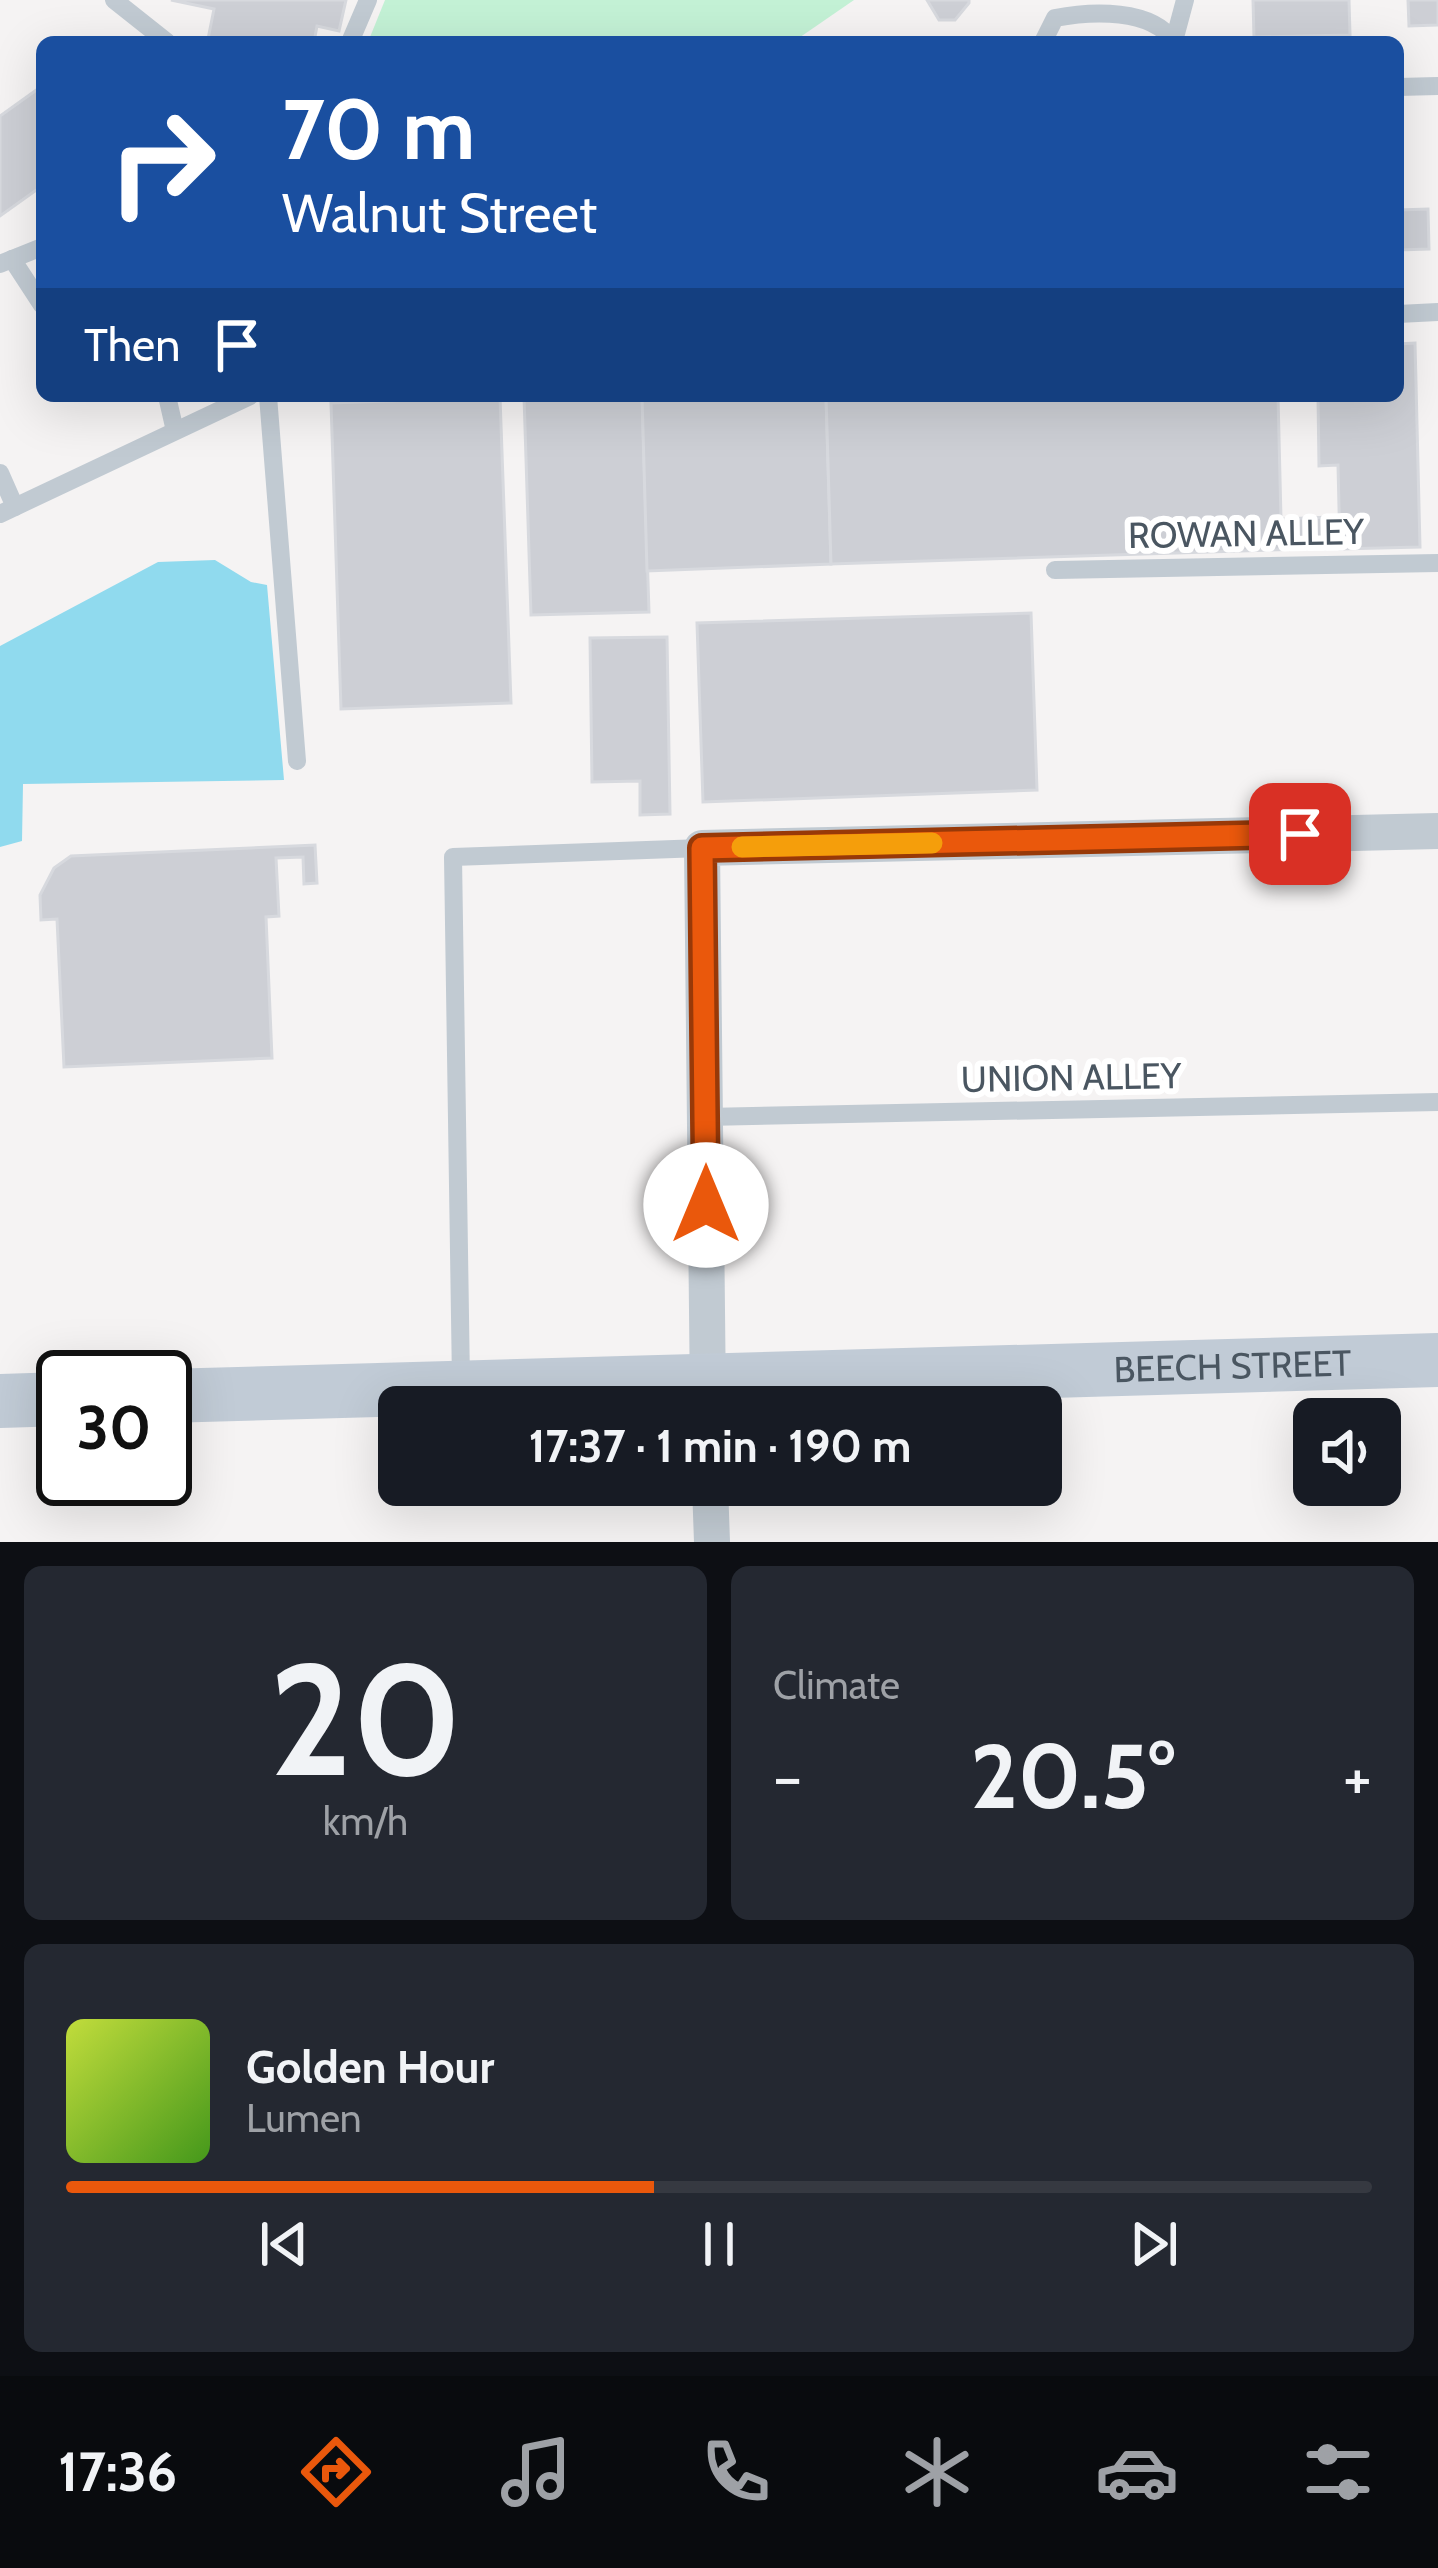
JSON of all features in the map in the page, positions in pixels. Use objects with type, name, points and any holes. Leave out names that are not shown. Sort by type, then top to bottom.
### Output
[{"type":"street","points":[[708,1386],[702,848],[1438,831]]},
{"type":"street","name":"BEECH STREET","points":[[863,1386],[1438,1360]]},
{"type":"street","name":"BEECH STREET","points":[[192,1395],[378,1390]]},
{"type":"street","points":[[0,1401],[36,1400]]},
{"type":"street","points":[[711,1506],[712,1542]]},
{"type":"lane","points":[[114,0],[159,36]]},
{"type":"lane","points":[[353,36],[368,0]]},
{"type":"lane","points":[[1175,36],[1185,0]]},
{"type":"lane","points":[[1046,36],[1054,18],[1112,15],[1150,21],[1168,36]]},
{"type":"lane","points":[[1404,87],[1438,86]]},
{"type":"lane","points":[[36,249],[6,261],[36,298]]},
{"type":"lane","points":[[1404,314],[1438,312]]},
{"type":"lane","points":[[168,402],[175,431]]},
{"type":"lane","points":[[0,473],[8,510],[237,402]]},
{"type":"lane","points":[[268,402],[297,761]]},
{"type":"lane","name":"ROWAN ALLEY","points":[[1054,570],[1438,563]]},
{"type":"lane","points":[[461,1386],[453,857],[702,848]]},
{"type":"lane","name":"UNION ALLEY","points":[[706,1118],[1438,1102]]},
{"type":"green space","points":[[385,0],[854,0],[802,36],[370,36]]},
{"type":"water","points":[[215,560],[251,582],[267,585],[284,780],[23,784],[22,841],[0,847],[0,646],[158,562]]},
{"type":"building","points":[[171,0],[346,0],[339,31],[317,26],[315,36],[209,36],[214,9]]},
{"type":"building","points":[[927,0],[969,3],[955,20],[939,20]]},
{"type":"building","points":[[1253,0],[1349,0],[1350,35],[1254,36]]},
{"type":"building","points":[[1408,0],[1438,0],[1438,25],[1409,26]]},
{"type":"building","points":[[36,90],[36,190],[0,216],[0,116]]},
{"type":"building","points":[[1428,209],[1429,249],[1404,250],[1404,210]]},
{"type":"building","points":[[1415,343],[1420,547],[1340,549],[1338,465],[1319,466],[1318,402],[1404,402],[1404,344]]},
{"type":"building","points":[[500,402],[511,703],[341,709],[331,403]]},
{"type":"building","points":[[524,402],[642,402],[649,612],[531,615]]},
{"type":"building","points":[[642,402],[826,402],[831,564],[647,571]]},
{"type":"building","points":[[826,402],[1278,402],[1281,519],[1330,517],[1331,548],[831,564]]},
{"type":"building","points":[[1031,613],[1037,790],[703,802],[697,623]]},
{"type":"building","points":[[667,637],[670,814],[640,815],[640,781],[592,782],[590,638]]},
{"type":"building","points":[[315,845],[317,883],[304,884],[303,857],[276,858],[279,916],[266,917],[272,1058],[64,1067],[57,919],[41,920],[40,895],[54,868],[71,856]]},
{"type":"slow traffic","points":[[742,847],[932,843]]},
{"type":"route","points":[[706,1205],[702,848],[1300,834]]}]
